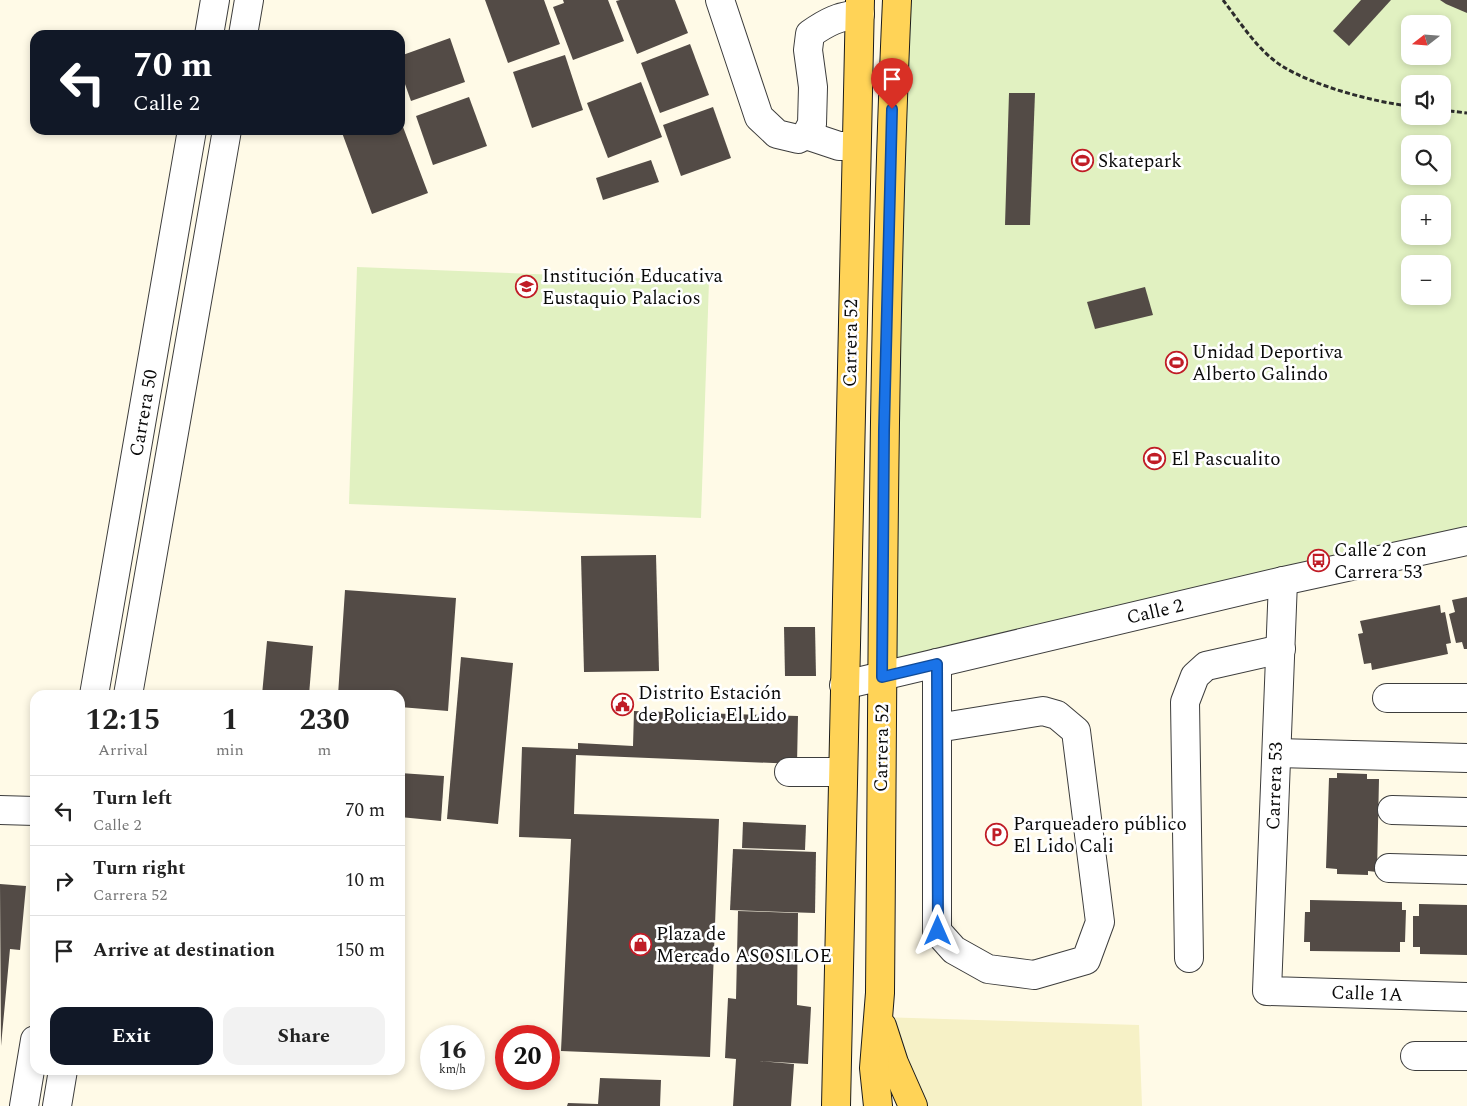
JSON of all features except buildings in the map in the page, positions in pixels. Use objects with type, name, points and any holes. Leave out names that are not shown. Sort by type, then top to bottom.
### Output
[{"type":"main road","name":"Carrera 52","points":[[878,1106],[874,1068],[879,1017],[884,430],[892,119],[898,0]]},
{"type":"main road","name":"Carrera 52","points":[[836,1106],[860,7]]},
{"type":"main road","points":[[879,1017],[894,1063],[913,1106]]},
{"type":"street","points":[[210,30],[215,0]]},
{"type":"street","points":[[244,30],[250,0]]},
{"type":"street","points":[[720,0],[760,117],[777,134],[798,139],[806,135],[812,124],[813,88],[808,50],[810,34],[828,22],[860,7]]},
{"type":"street","name":"Carrera 50","points":[[95,690],[191,135]]},
{"type":"street","name":"Carrera 50","points":[[129,690],[226,135]]},
{"type":"street","points":[[806,135],[839,146],[856,146]]},
{"type":"street","name":"Calle 2","points":[[844,685],[1283,581],[1467,541]]},
{"type":"street","name":"Carrera 53","points":[[1268,991],[1283,581]]},
{"type":"street","points":[[1189,958],[1185,702],[1195,676],[1206,666],[1281,648]]},
{"type":"street","points":[[937,664],[938,931],[954,950],[988,969],[1034,975],[1086,960],[1100,922],[1076,731],[1057,715],[1043,711],[938,728]]},
{"type":"street","points":[[1387,698],[1467,698]]},
{"type":"street","points":[[1277,752],[1467,758]]},
{"type":"street","points":[[789,772],[843,772]]},
{"type":"street","points":[[0,810],[30,811]]},
{"type":"street","points":[[1392,810],[1467,812]]},
{"type":"street","points":[[1389,868],[1467,870]]},
{"type":"street","name":"Calle 1A","points":[[1268,991],[1467,997]]},
{"type":"street","points":[[1415,1056],[1467,1056]]},
{"type":"street","points":[[24,1106],[30,1070]]},
{"type":"street","points":[[57,1106],[62,1075]]},
{"type":"path","points":[[1223,0],[1254,40],[1281,66],[1332,88],[1387,104],[1401,105]]},
{"type":"path","points":[[1451,111],[1467,113]]},
{"type":"shaded area","points":[[879,1017],[1139,1025],[1142,1106],[913,1106]]},
{"type":"green space","name":"Unidad Deportiva Alberto Galindo","points":[[897,0],[1467,0],[1467,541],[882,677]]},
{"type":"green space","points":[[357,267],[709,281],[701,518],[349,504]]},
{"type":"place","name":"Skatepark","points":[[1082,161]]},
{"type":"place","name":"Institución Educativa Eustaquio Palacios","points":[[526,287]]},
{"type":"place","name":"Unidad Deportiva Alberto Galindo","points":[[1176,363]]},
{"type":"place","name":"El Pascualito","points":[[1155,459]]},
{"type":"place","name":"Calle 2 con Carrera 53","points":[[1318,561]]},
{"type":"place","name":"Distrito Estación de Policia El Lido","points":[[622,704]]},
{"type":"place","name":"Parqueadero público El Lido Cali","points":[[997,835]]},
{"type":"place","name":"Plaza de Mercado ASOSILOE","points":[[640,945]]},
{"type":"route","points":[[892,109],[884,430],[882,677],[937,664],[938,931]]}]
